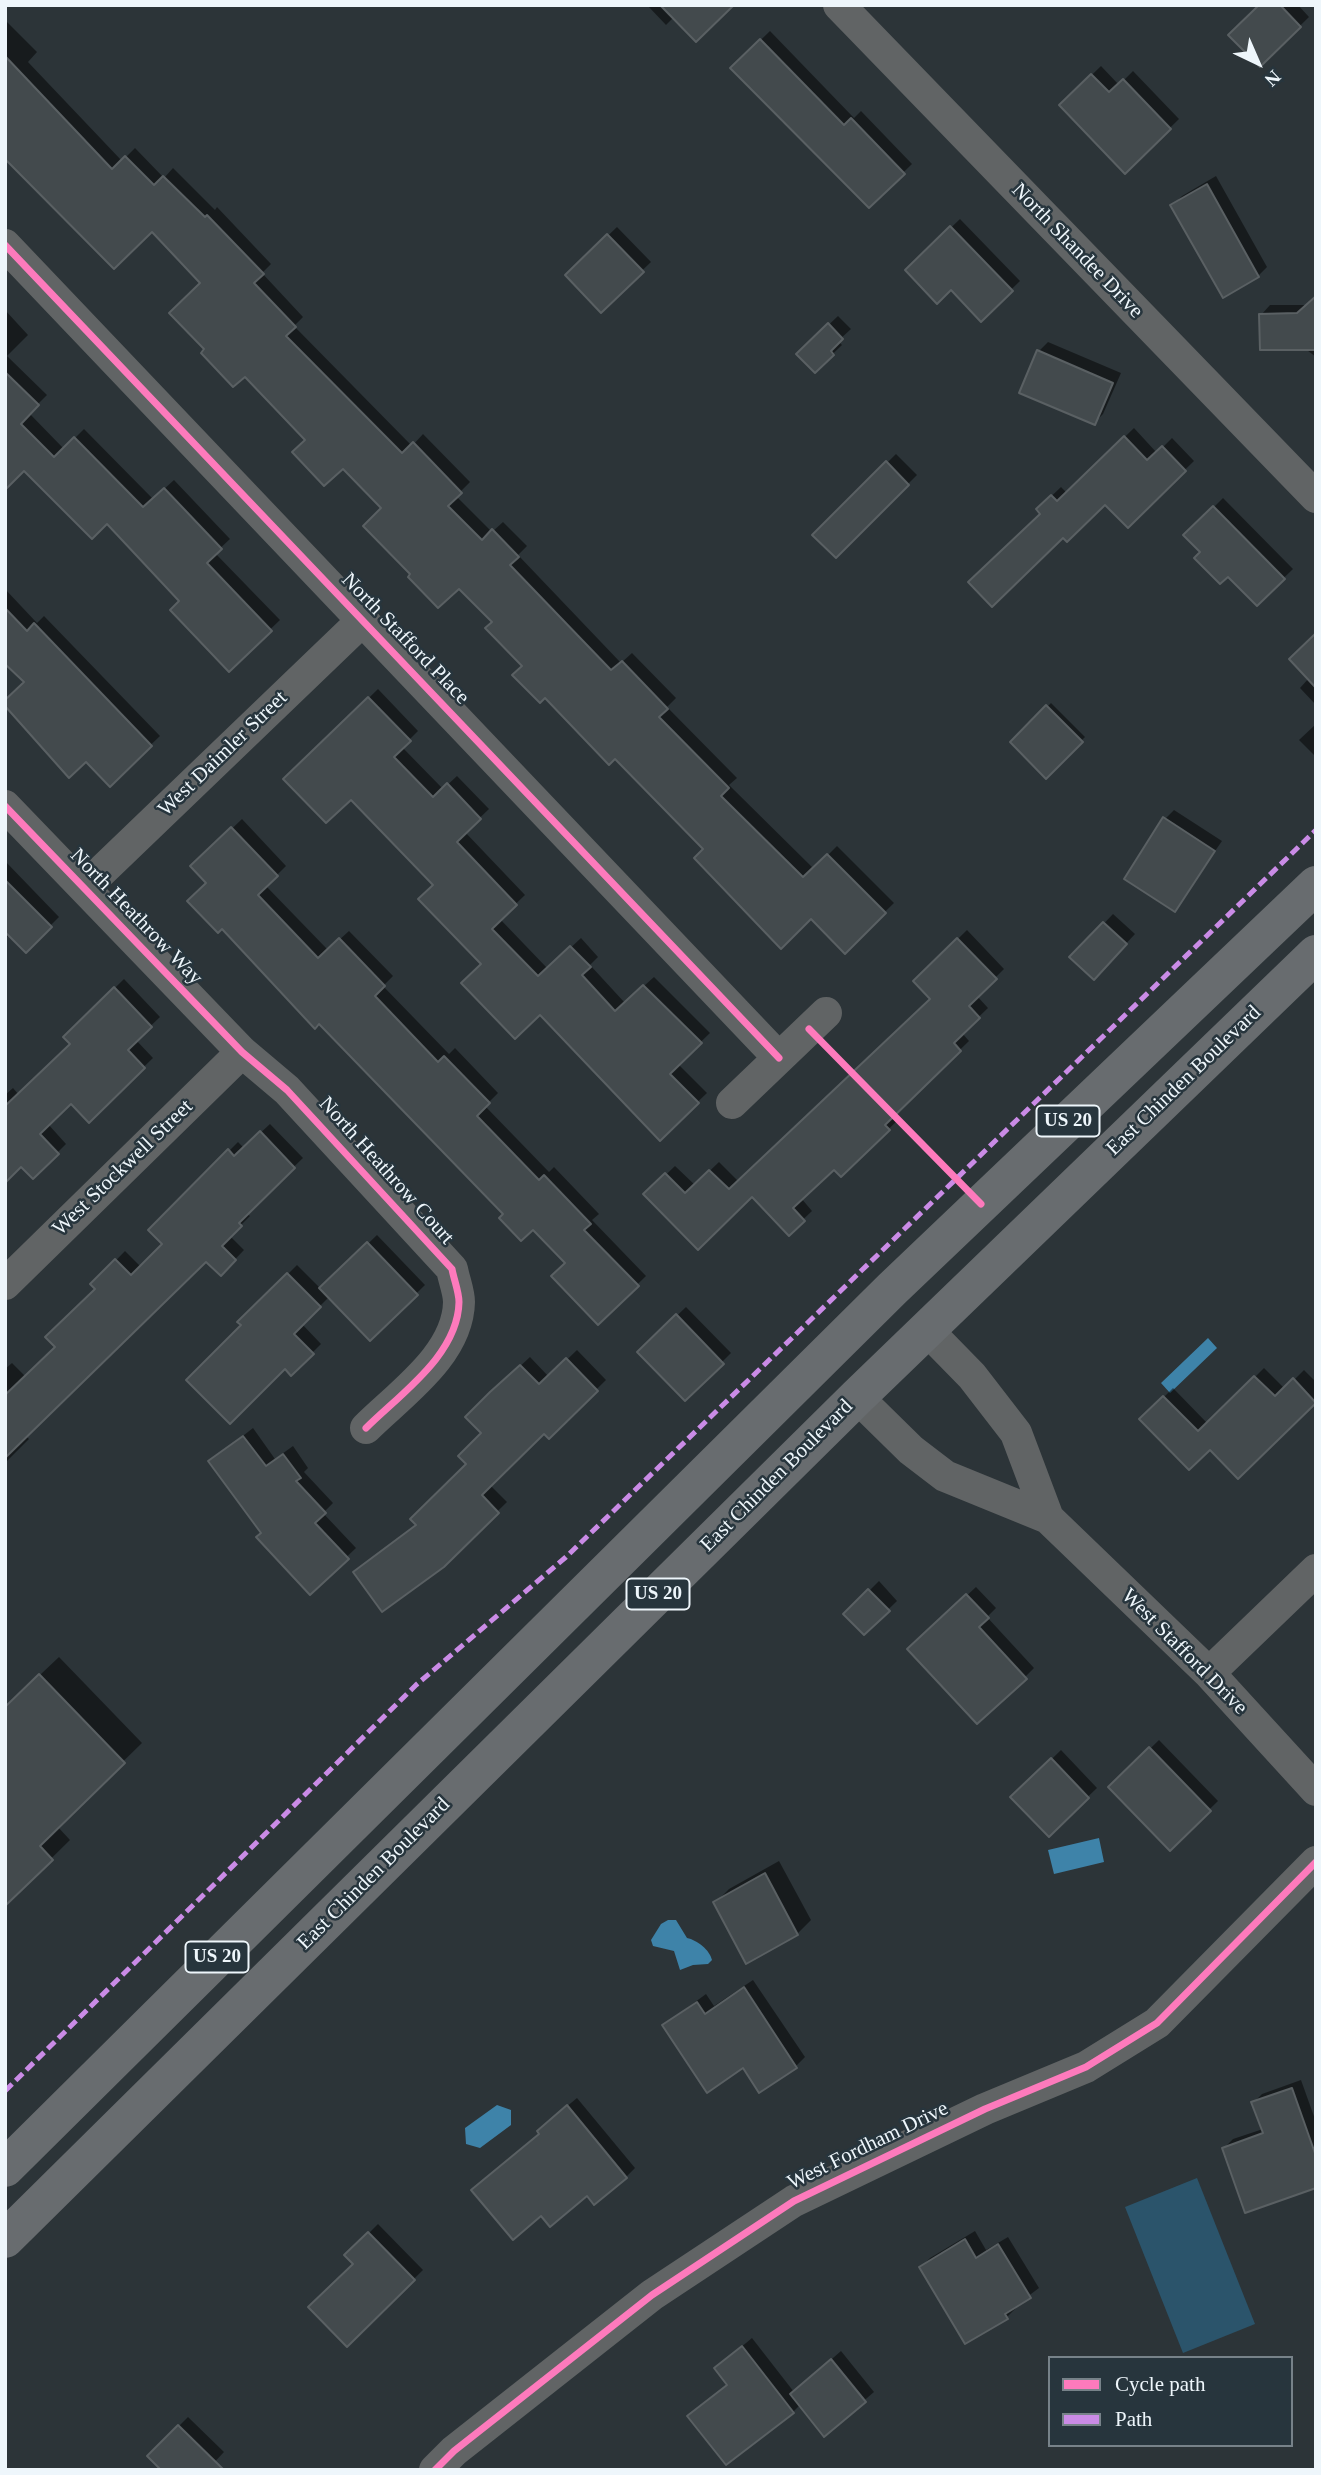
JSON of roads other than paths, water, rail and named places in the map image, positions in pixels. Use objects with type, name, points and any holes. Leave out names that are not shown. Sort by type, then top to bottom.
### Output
[{"type":"main road","name":"US 20","points":[[7,2165],[892,1289],[1316,885]]},
{"type":"main road","name":"East Chinden Boulevard","points":[[5,2239],[857,1396],[1316,954]]},
{"type":"main road","points":[[857,1396],[885,1331],[1175,1052],[1227,970]]},
{"type":"street","name":"North Shandee Drive","points":[[839,5],[1316,497]]},
{"type":"street","name":"North Stafford Place","points":[[5,245],[779,1058]]},
{"type":"street","name":"West Daimler Street","points":[[84,888],[363,620]]},
{"type":"street","name":"North Heathrow Way","points":[[5,806],[242,1052]]},
{"type":"street","points":[[732,1103],[826,1013]]},
{"type":"street","name":"West Stockwell Street","points":[[5,1284],[242,1052]]},
{"type":"street","name":"North Heathrow Court","points":[[242,1052],[287,1090],[452,1269],[459,1301],[453,1335],[433,1362],[366,1428]]},
{"type":"street","name":"West Stafford Drive","points":[[927,1330],[972,1376],[1016,1433],[1048,1518]]},
{"type":"street","name":"West Stafford Drive","points":[[857,1396],[911,1450],[945,1476],[1048,1518],[1209,1673],[1316,1790]]},
{"type":"street","points":[[1209,1673],[1316,1570]]},
{"type":"street","name":"West Fordham Drive","points":[[435,2470],[454,2451],[652,2295],[794,2201],[985,2109],[1086,2067],[1157,2023],[1316,1863]]}]
